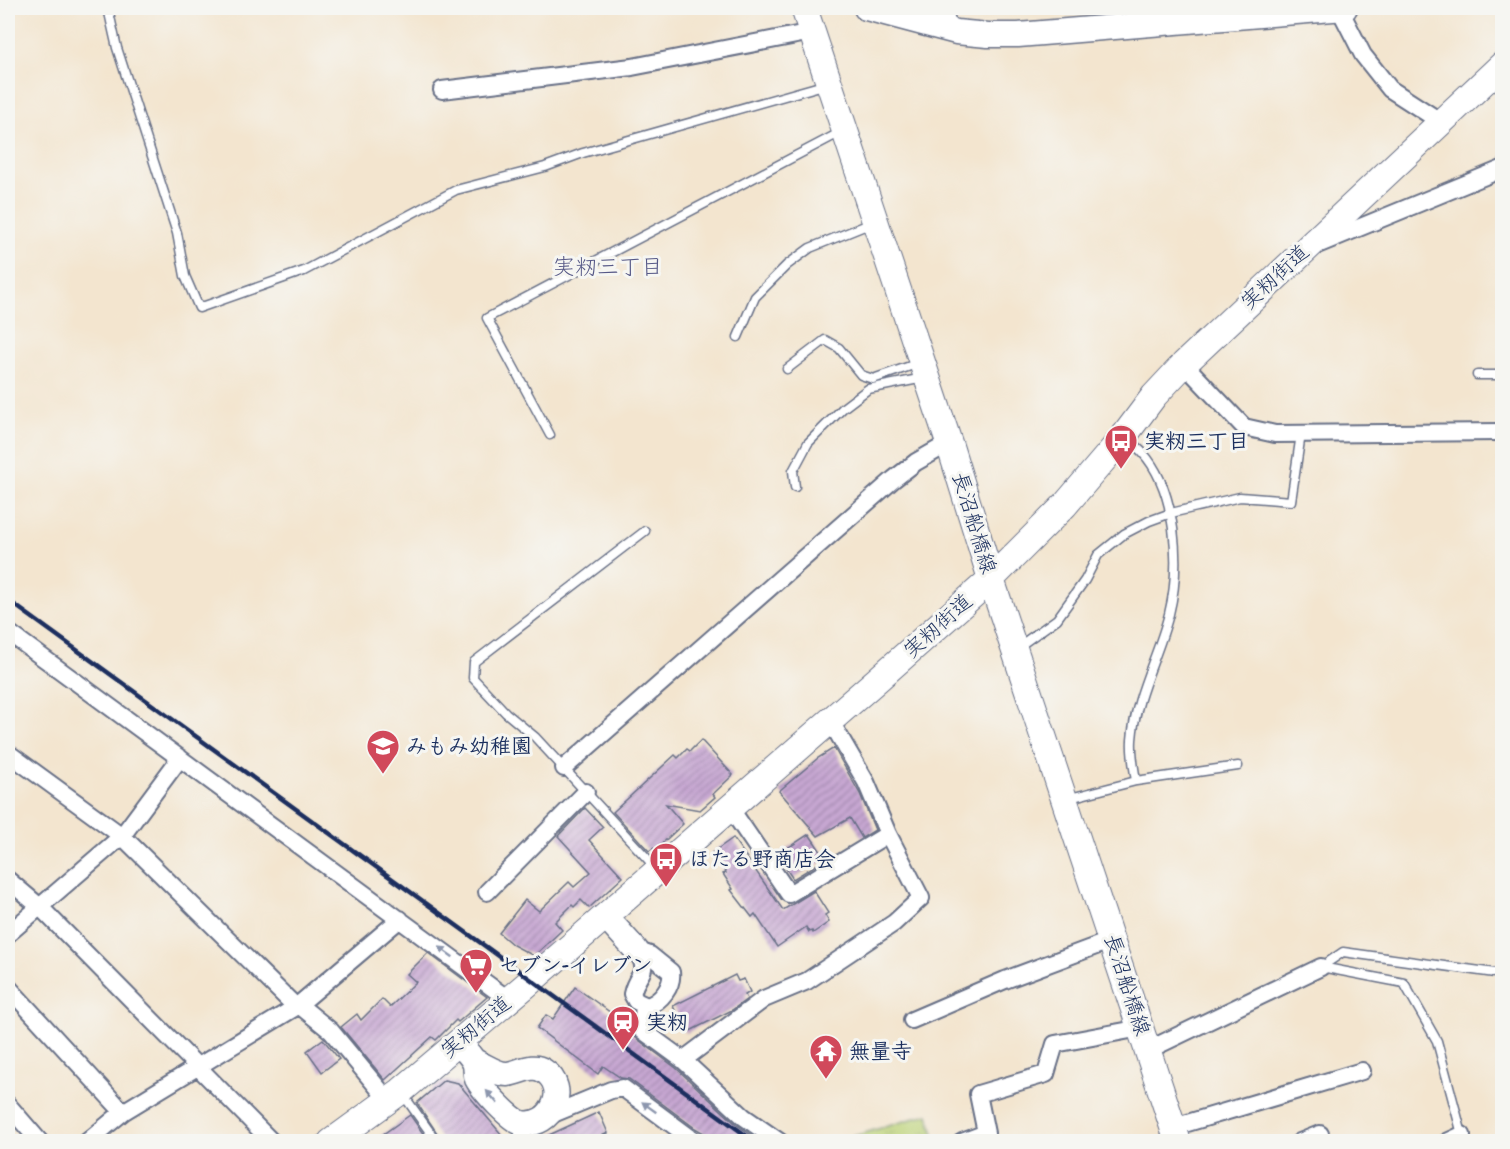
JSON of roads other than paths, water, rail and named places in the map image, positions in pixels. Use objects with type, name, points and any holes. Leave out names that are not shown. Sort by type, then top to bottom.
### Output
[{"type":"main road","name":"長沼船橋線","points":[[804,8],[1176,1134]]},
{"type":"main road","points":[[866,8],[956,32],[988,35],[1018,35],[1236,12],[1345,8]]},
{"type":"main road","name":"実籾街道","points":[[331,1142],[394,1096],[466,1052],[509,1000],[991,579],[1065,505],[1124,436],[1154,396],[1184,364],[1503,65]]},
{"type":"main road","points":[[606,917],[636,950]]},
{"type":"main road","points":[[466,1052],[500,1073],[509,1074],[529,1068],[545,1071],[551,1077],[557,1096],[554,1108],[548,1116],[532,1123],[523,1132],[477,1079],[466,1052]]},
{"type":"street","points":[[1339,8],[1363,55],[1390,89],[1441,122]]},
{"type":"street","points":[[442,90],[632,67],[812,32]]},
{"type":"street","points":[[1305,249],[1503,168]]},
{"type":"street","points":[[1184,364],[1244,427],[1275,434],[1503,432]]},
{"type":"street","points":[[564,768],[894,479],[916,462],[949,443]]},
{"type":"street","points":[[8,632],[509,1000]]},
{"type":"street","points":[[683,1060],[764,999],[807,981],[894,923],[921,898],[888,834],[866,782],[830,720]]},
{"type":"street","points":[[8,753],[122,836],[298,1006],[331,1031],[394,1096]]},
{"type":"street","points":[[8,934],[122,836],[180,758]]},
{"type":"street","points":[[487,892],[586,792]]},
{"type":"street","points":[[730,808],[789,894],[888,834]]},
{"type":"street","points":[[8,880],[40,907],[272,1142]]},
{"type":"street","points":[[87,1142],[123,1112],[298,1006],[400,919]]},
{"type":"street","points":[[912,1020],[1005,980],[1112,940]]},
{"type":"street","points":[[636,950],[650,955],[671,972],[669,988],[652,1005],[644,1005],[636,1001],[632,994],[644,968],[644,962],[636,950]]},
{"type":"street","points":[[962,1142],[986,1133],[978,1094],[1046,1074],[1055,1044],[1145,1039],[1321,967]]},
{"type":"street","points":[[8,987],[123,1112]]},
{"type":"street","points":[[644,1005],[642,1030],[683,1060],[744,1117],[780,1142]]},
{"type":"street","points":[[1176,1134],[1362,1071]]},
{"type":"street","points":[[548,1116],[611,1090],[623,1088],[696,1141]]},
{"type":"street","points":[[8,1105],[40,1142]]},
{"type":"street","points":[[1300,1142],[1320,1134],[1322,1142]]},
{"type":"lane","points":[[108,8],[117,48],[177,233],[185,276],[199,308],[304,271],[456,190],[545,167],[583,153],[829,83]]},
{"type":"lane","points":[[946,8],[956,32]]},
{"type":"lane","points":[[550,435],[487,318],[844,130]]},
{"type":"lane","points":[[738,337],[755,297],[788,265],[810,248],[875,222]]},
{"type":"lane","points":[[786,369],[825,340],[839,348],[861,375],[873,379],[925,369]]},
{"type":"lane","points":[[795,487],[793,471],[808,443],[843,408],[868,388],[925,369]]},
{"type":"lane","points":[[1477,375],[1503,375]]},
{"type":"lane","points":[[1015,649],[1057,619],[1098,555],[1124,534],[1171,513],[1240,497],[1291,501],[1301,434]]},
{"type":"lane","points":[[1124,436],[1143,453],[1162,485],[1171,513],[1174,548],[1174,585],[1169,614],[1138,705],[1132,742],[1136,781]]},
{"type":"lane","points":[[645,531],[474,662],[473,678],[506,713],[536,737],[659,870]]},
{"type":"lane","points":[[1065,800],[1136,781],[1238,766]]},
{"type":"lane","points":[[1321,967],[1342,952],[1503,974]]},
{"type":"lane","points":[[1321,967],[1404,983],[1437,1041],[1458,1140]]},
{"type":"lane","points":[[394,1096],[436,1142]]},
{"type":"railway","points":[[8,600],[755,1142]]},
{"type":"place","name":"実籾三丁目","points":[[1121,470]]},
{"type":"place","name":"みもみ幼稚園","points":[[383,775]]},
{"type":"place","name":"ほたる野商店会","points":[[666,888]]},
{"type":"place","name":"セブン-イレブン","points":[[476,994]]},
{"type":"place","name":"実籾","points":[[623,1051]]},
{"type":"place","name":"無量寺","points":[[826,1080]]},
{"type":"district","name":"実籾三丁目","points":[[608,267]]}]
